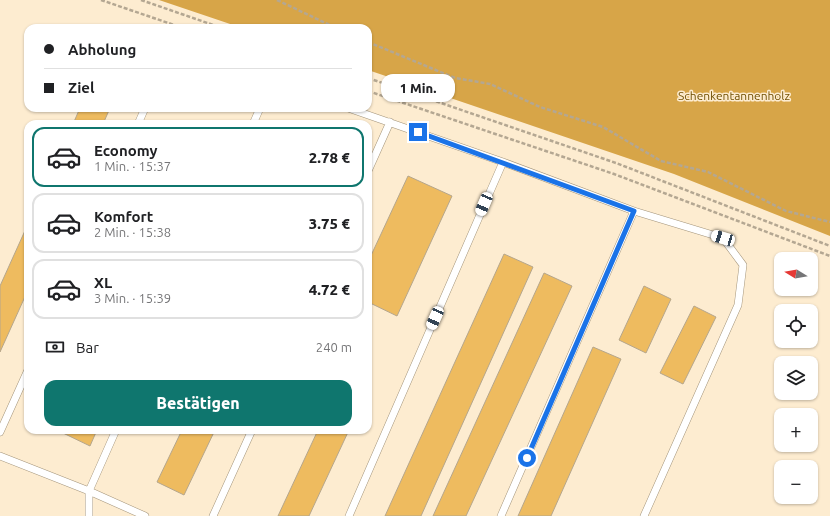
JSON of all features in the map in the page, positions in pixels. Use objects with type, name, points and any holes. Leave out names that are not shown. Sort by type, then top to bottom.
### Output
[{"type":"lane","points":[[360,112],[503,162],[634,211],[723,238],[743,265],[738,305],[644,516]]},
{"type":"lane","points":[[372,162],[390,122]]},
{"type":"lane","points":[[349,516],[503,162]]},
{"type":"lane","points":[[501,516],[634,211]]},
{"type":"lane","points":[[0,432],[24,379]]},
{"type":"lane","points":[[89,516],[89,491],[114,434]]},
{"type":"lane","points":[[213,516],[250,434]]},
{"type":"lane","points":[[0,456],[89,491],[146,516]]},
{"type":"path","points":[[101,0],[171,24]]},
{"type":"path","points":[[141,0],[210,24]]},
{"type":"path","points":[[277,0],[328,24]]},
{"type":"path","points":[[372,44],[456,78],[490,84],[540,107],[604,127],[661,161],[708,172],[786,211],[830,222]]},
{"type":"path","points":[[372,79],[616,164],[830,246]]},
{"type":"path","points":[[372,92],[614,174],[830,256]]},
{"type":"green space","name":"Schenkentannenholz","points":[[159,0],[830,0],[830,236],[674,174],[372,71],[372,24],[230,24]]},
{"type":"building","points":[[78,112],[108,112],[105,120],[75,120]]},
{"type":"building","points":[[408,176],[452,196],[397,316],[372,304],[372,253]]},
{"type":"building","points":[[24,233],[24,299],[0,352],[0,286]]},
{"type":"building","points":[[504,254],[533,267],[421,516],[385,516]]},
{"type":"building","points":[[544,273],[572,286],[466,516],[433,516]]},
{"type":"building","points":[[644,286],[671,299],[646,353],[619,340]]},
{"type":"building","points":[[694,306],[716,317],[683,384],[660,373]]},
{"type":"building","points":[[593,347],[621,359],[551,516],[518,516]]},
{"type":"building","points":[[65,434],[95,434],[90,446]]},
{"type":"building","points":[[180,434],[213,434],[184,495],[157,482]]},
{"type":"building","points":[[316,434],[347,434],[309,516],[278,516]]},
{"type":"route","points":[[418,132],[634,211],[527,458]]}]
